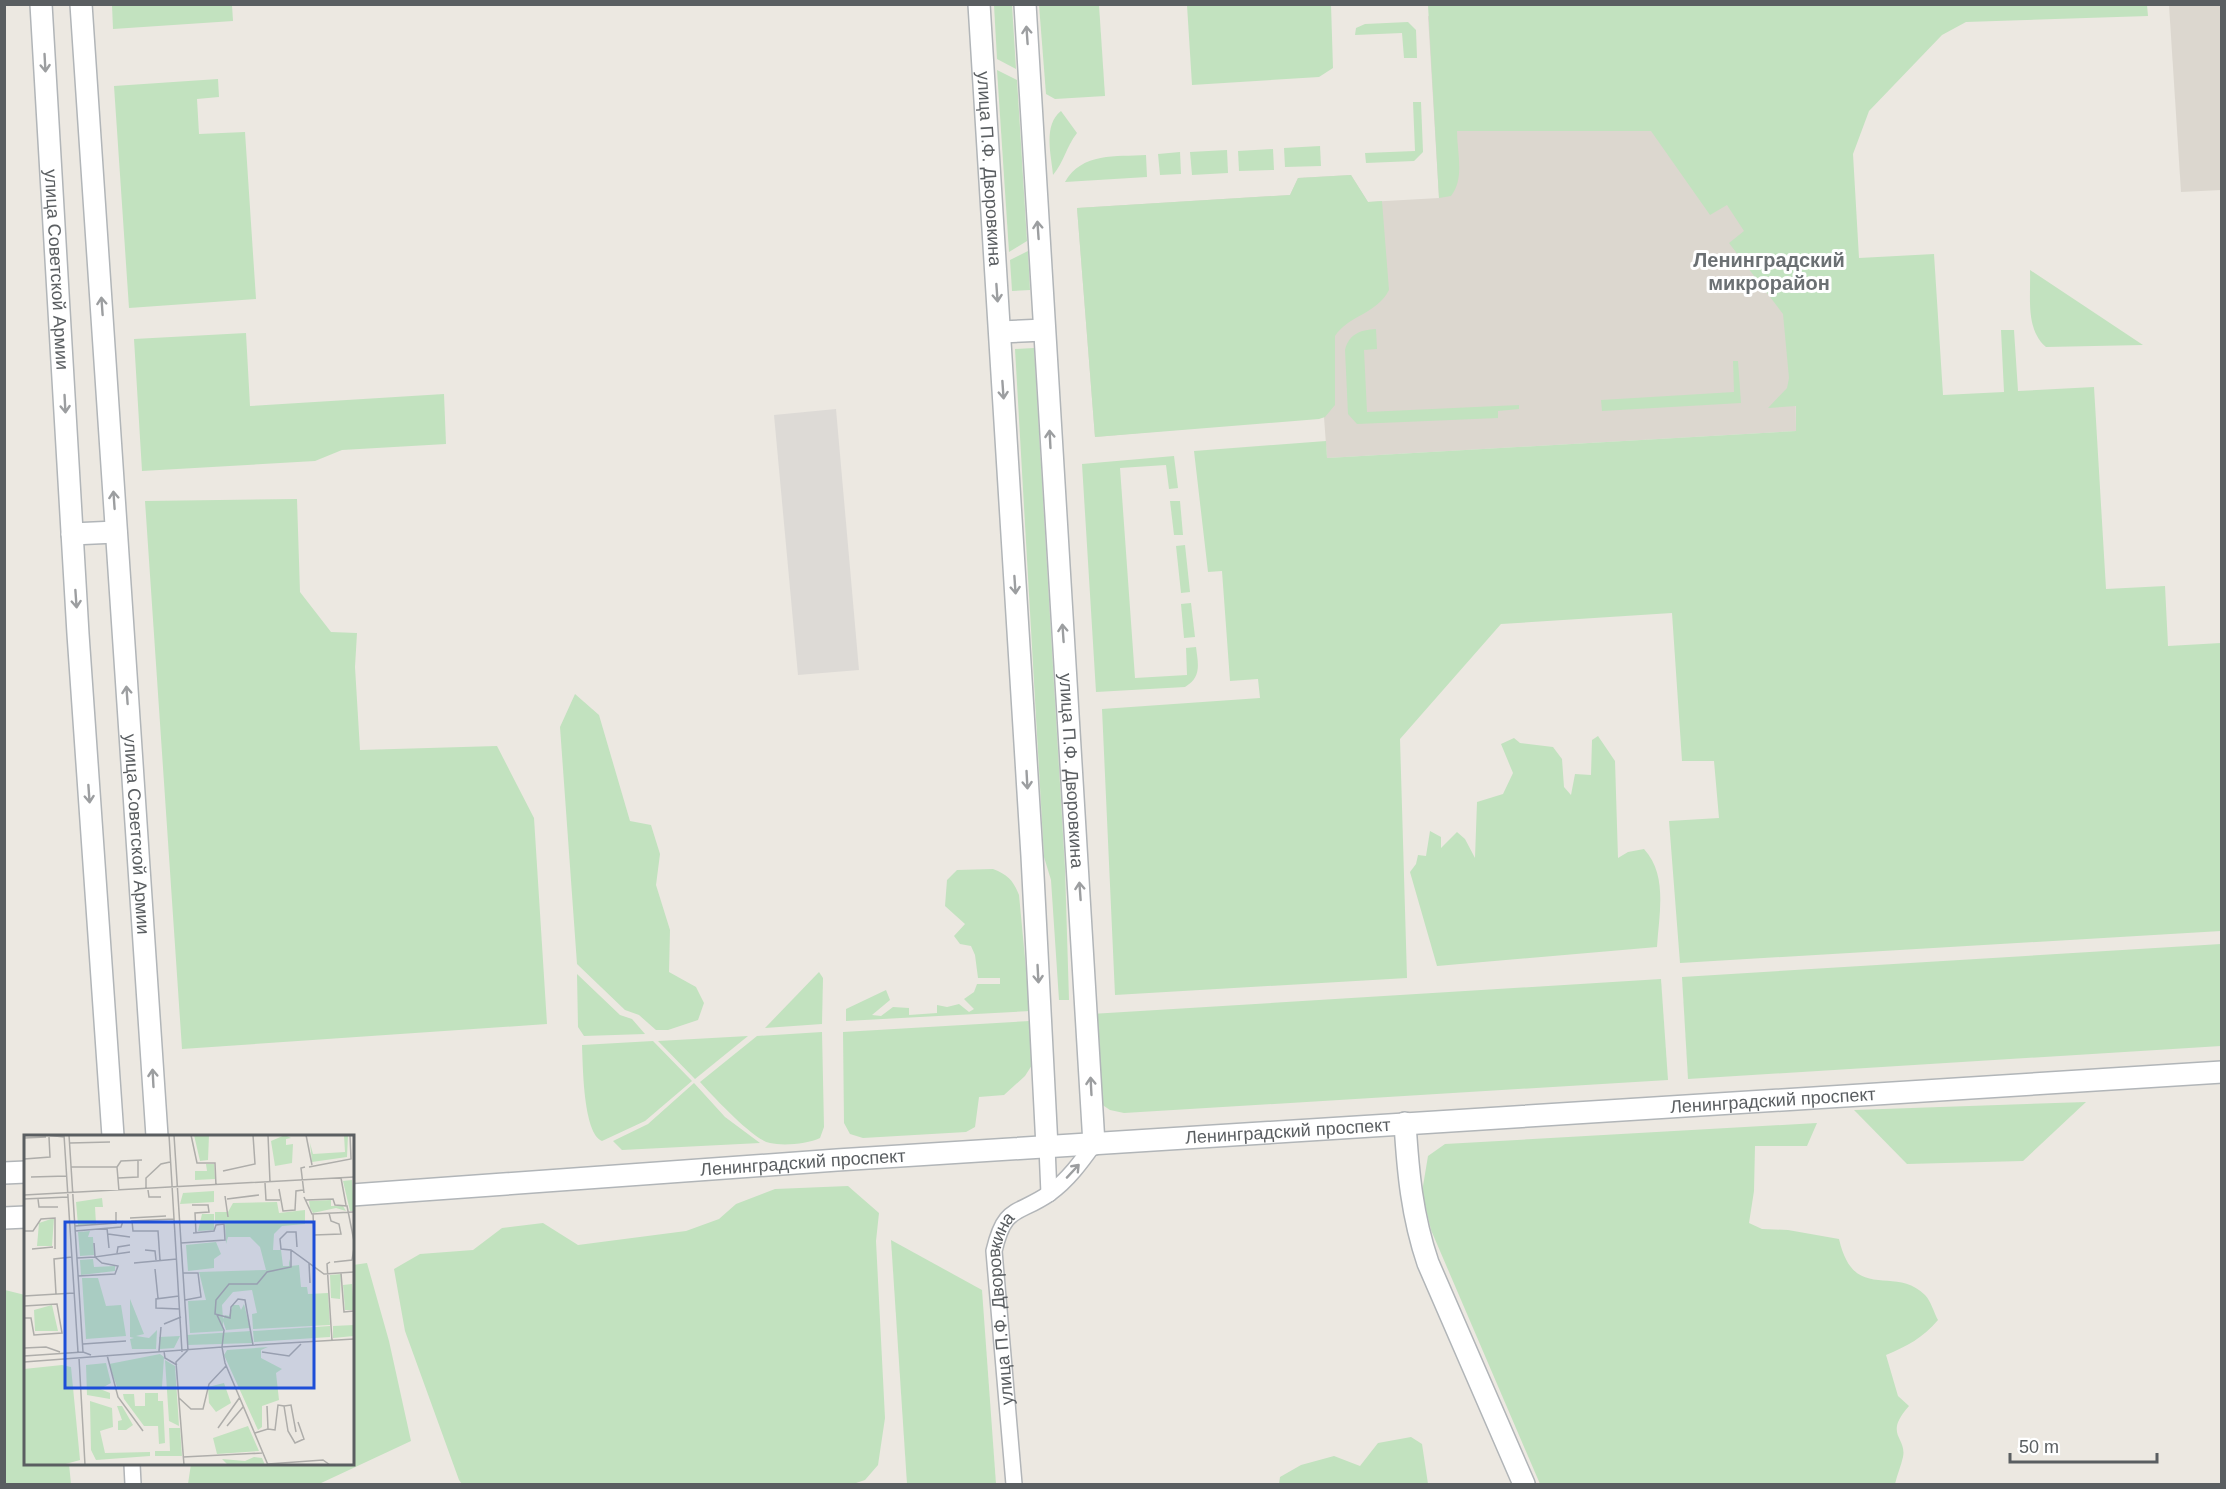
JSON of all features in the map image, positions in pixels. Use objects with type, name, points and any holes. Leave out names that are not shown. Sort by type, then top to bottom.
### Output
[{"type":"street","name":"улица Советской Армии","points":[[41,4],[72,534],[113,1135]]},
{"type":"street","name":"улица Советской Армии","points":[[81,4],[157,1135]]},
{"type":"street","name":"улица П.Ф. Дворовкина","points":[[979,4],[1049,1194]]},
{"type":"street","name":"улица П.Ф. Дворовкина","points":[[1014,1485],[994,1251],[1000,1228],[1016,1210],[1049,1194],[1076,1169],[1094,1144],[1025,4]]},
{"type":"street","points":[[1000,332],[1044,330]]},
{"type":"street","points":[[72,534],[116,532]]},
{"type":"street","name":"Ленинградский проспект","points":[[354,1195],[1405,1123],[2222,1072]]},
{"type":"street","points":[[1405,1123],[1410,1191],[1416,1228],[1428,1263],[1524,1485]]},
{"type":"street","points":[[4,1173],[24,1172]]},
{"type":"street","points":[[4,1218],[24,1216]]},
{"type":"street","points":[[132,1465],[133,1485]]},
{"type":"shaded area","points":[[2169,5],[2221,5],[2221,190],[2181,192]]},
{"type":"shaded area","points":[[1428,16],[1793,126],[1796,431],[1327,458],[1324,417],[1095,437],[1077,208],[1290,195],[1298,178],[1351,175],[1368,202],[1439,198]]},
{"type":"shaded area","points":[[836,409],[859,670],[798,675],[774,415]]},
{"type":"green space","points":[[112,5],[232,5],[233,21],[113,29]]},
{"type":"green space","points":[[994,5],[1012,5],[1016,69],[997,59]]},
{"type":"green space","points":[[1039,5],[1099,5],[1105,96],[1055,99],[1046,94]]},
{"type":"green space","points":[[1187,5],[1331,5],[1333,68],[1319,77],[1192,85]]},
{"type":"green space","points":[[1428,5],[2147,5],[2148,16],[1966,22],[1942,35],[1869,111],[1853,154],[1859,258],[1934,254],[1943,395],[2004,392],[2001,330],[2014,330],[2018,391],[2094,387],[2106,589],[2165,586],[2168,646],[2221,643],[2221,931],[1680,963],[1669,821],[1719,818],[1714,761],[1682,761],[1672,613],[1501,624],[1400,739],[1407,978],[1115,995],[1102,709],[1260,698],[1258,679],[1230,681],[1222,571],[1208,572],[1194,451],[1326,441],[1327,458],[1796,431],[1796,406],[1768,408],[1787,388],[1789,378],[1783,314],[1729,243],[1744,231],[1727,205],[1710,215],[1651,131],[1457,131],[1458,181],[1451,196],[1439,198]]},
{"type":"green space","points":[[1408,22],[1416,30],[1417,58],[1404,58],[1402,33],[1355,35],[1356,28],[1365,24]]},
{"type":"green space","points":[[997,70],[1017,80],[1027,241],[1009,252]]},
{"type":"green space","points":[[218,79],[219,97],[197,99],[199,134],[245,132],[256,299],[129,308],[114,86]]},
{"type":"green space","points":[[1413,102],[1421,102],[1423,152],[1414,161],[1366,163],[1365,153],[1415,151]]},
{"type":"green space","points":[[1061,111],[1077,133],[1053,175],[1050,132],[1055,117]]},
{"type":"green space","points":[[1320,146],[1321,166],[1285,167],[1284,148]]},
{"type":"green space","points":[[1273,149],[1274,170],[1239,171],[1238,151]]},
{"type":"green space","points":[[1227,150],[1228,173],[1192,175],[1190,152]]},
{"type":"green space","points":[[1180,152],[1181,174],[1160,175],[1158,154]]},
{"type":"green space","points":[[1146,155],[1147,177],[1065,182],[1072,172],[1090,161],[1101,158]]},
{"type":"green space","points":[[1351,175],[1368,202],[1382,201],[1389,290],[1384,298],[1370,310],[1348,323],[1335,336],[1335,405],[1325,417],[1095,437],[1077,208],[1290,195],[1298,178]]},
{"type":"green space","points":[[1028,251],[1030,290],[1012,291],[1010,260]]},
{"type":"green space","points":[[2030,270],[2143,345],[2046,347],[2039,340],[2032,322]]},
{"type":"green space","points":[[1376,329],[1377,349],[1364,350],[1367,412],[1519,405],[1519,409],[1498,411],[1498,418],[1357,424],[1348,414],[1345,350],[1349,340],[1356,334]]},
{"type":"green space","points":[[246,333],[250,406],[444,394],[446,444],[342,450],[315,461],[142,471],[134,339]]},
{"type":"green space","points":[[1034,348],[1065,868],[1069,1000],[1059,1000],[1051,880],[1044,857],[1015,349]]},
{"type":"green space","points":[[1733,361],[1738,361],[1741,403],[1602,411],[1601,400],[1734,392]]},
{"type":"green space","points":[[1174,456],[1178,488],[1169,489],[1166,465],[1120,468],[1135,678],[1187,675],[1186,648],[1196,647],[1198,670],[1194,679],[1185,687],[1096,692],[1082,464]]},
{"type":"green space","points":[[297,499],[300,592],[331,632],[357,633],[355,667],[360,750],[497,746],[534,818],[547,1024],[182,1049],[145,501]]},
{"type":"green space","points":[[1170,501],[1180,501],[1183,535],[1174,535]]},
{"type":"green space","points":[[1185,545],[1190,592],[1181,593],[1176,546]]},
{"type":"green space","points":[[1191,603],[1195,637],[1184,638],[1181,604]]},
{"type":"green space","points":[[575,694],[599,715],[630,821],[651,825],[660,854],[656,885],[670,930],[669,972],[696,987],[704,1003],[698,1020],[668,1030],[656,1030],[639,1015],[625,1010],[577,964],[560,727]]},
{"type":"green space","points":[[1598,736],[1615,761],[1618,858],[1628,852],[1644,849],[1652,859],[1656,871],[1660,895],[1657,947],[1437,966],[1410,872],[1416,864],[1418,855],[1426,856],[1430,831],[1441,837],[1441,848],[1457,832],[1465,839],[1475,858],[1477,802],[1503,794],[1513,773],[1501,744],[1514,738],[1520,743],[1553,747],[1562,759],[1564,787],[1571,795],[1575,774],[1591,775],[1592,740]]},
{"type":"green space","points":[[993,869],[1003,873],[1015,885],[1019,895],[1030,1011],[846,1021],[846,1009],[886,990],[890,1000],[872,1015],[881,1016],[893,1007],[909,1008],[909,1015],[937,1013],[937,1005],[947,1007],[959,1004],[969,1012],[974,1009],[964,999],[974,992],[977,984],[1000,984],[1000,978],[978,978],[975,955],[971,946],[960,944],[954,936],[965,924],[945,906],[947,880],[957,870]]},
{"type":"green space","points":[[2221,944],[2221,1046],[1688,1079],[1682,977]]},
{"type":"green space","points":[[819,972],[823,978],[822,1024],[765,1028]]},
{"type":"green space","points":[[577,974],[620,1015],[632,1019],[645,1034],[584,1036],[578,1027]]},
{"type":"green space","points":[[1661,979],[1668,1080],[1124,1113],[1110,1110],[1101,1104],[1091,1014]]},
{"type":"green space","points":[[1030,1021],[1032,1065],[1025,1076],[1004,1095],[979,1097],[975,1127],[966,1132],[863,1138],[850,1134],[844,1123],[843,1032]]},
{"type":"green space","points":[[822,1032],[824,1127],[820,1138],[809,1142],[788,1144],[775,1144],[763,1140],[733,1116],[700,1082],[757,1036]]},
{"type":"green space","points":[[748,1036],[695,1079],[658,1041]]},
{"type":"green space","points":[[653,1041],[692,1081],[645,1121],[602,1141],[591,1125],[585,1098],[582,1045]]},
{"type":"green space","points":[[694,1083],[725,1117],[760,1143],[622,1150],[613,1141],[648,1124]]},
{"type":"green space","points":[[2086,1102],[2023,1161],[1907,1164],[1854,1110]]},
{"type":"green space","points":[[1817,1123],[1807,1146],[1755,1146],[1754,1191],[1749,1223],[1762,1229],[1788,1230],[1839,1239],[1846,1259],[1854,1271],[1876,1280],[1901,1282],[1913,1286],[1929,1300],[1938,1320],[1914,1341],[1886,1355],[1898,1396],[1909,1406],[1898,1423],[1897,1430],[1903,1457],[1895,1484],[1540,1484],[1431,1230],[1422,1192],[1428,1156],[1445,1144]]},
{"type":"green space","points":[[848,1186],[879,1213],[876,1241],[885,1418],[878,1465],[865,1480],[853,1484],[462,1484],[405,1331],[394,1269],[420,1254],[473,1250],[502,1228],[543,1223],[578,1245],[686,1231],[719,1219],[736,1204],[775,1189]]},
{"type":"green space","points":[[891,1240],[982,1290],[996,1484],[907,1484]]},
{"type":"green space","points":[[367,1263],[389,1341],[411,1441],[319,1484],[188,1484],[191,1465],[354,1465],[354,1265]]},
{"type":"green space","points":[[5,1290],[24,1295],[24,1465],[69,1465],[71,1484],[5,1484]]},
{"type":"green space","points":[[1411,1437],[1422,1444],[1428,1484],[1279,1484],[1280,1477],[1301,1465],[1334,1456],[1360,1466],[1378,1443]]},
{"type":"district","name":"Ленинградский микрорайон","points":[[1769,272]]}]
